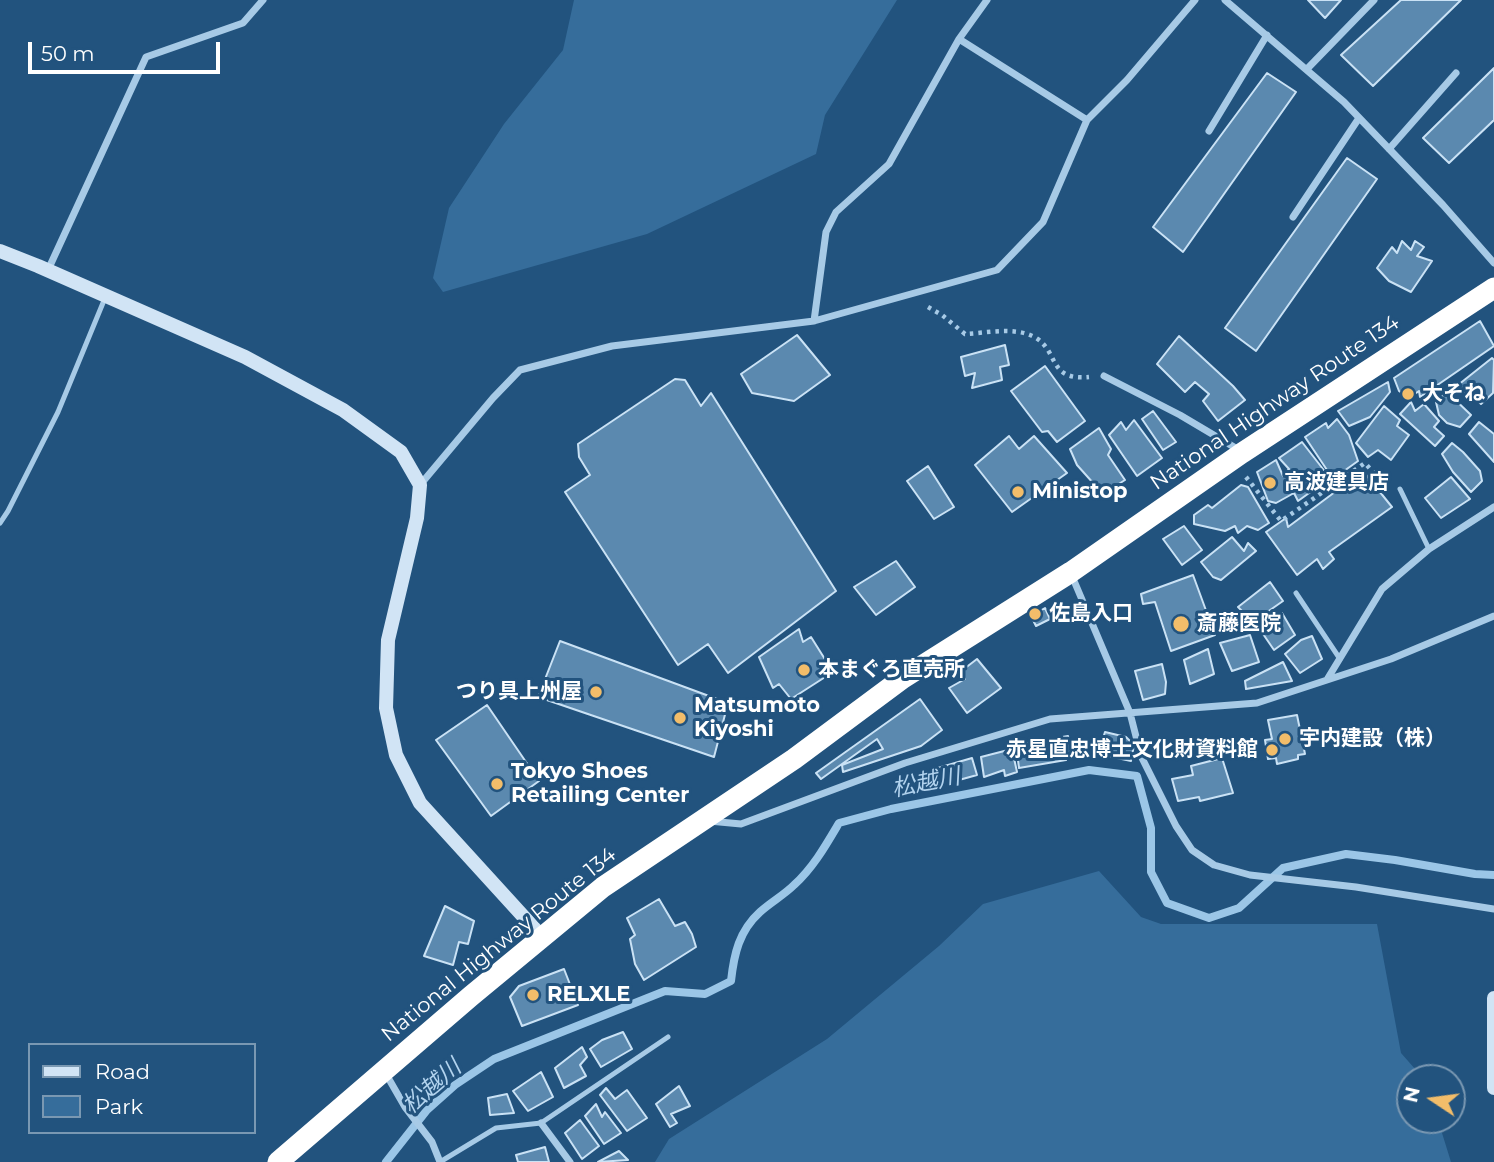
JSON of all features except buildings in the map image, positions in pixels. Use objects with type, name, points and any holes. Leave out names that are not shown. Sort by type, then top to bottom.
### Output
[{"type":"highway","name":"National Highway Route 134","points":[[278,1162],[603,887],[794,759],[903,678],[1071,572],[1238,456],[1494,288]]},
{"type":"street","points":[[48,270],[146,57],[243,23],[263,0]]},
{"type":"street","points":[[814,321],[825,232],[836,212],[889,164],[959,38],[987,0]]},
{"type":"street","points":[[542,938],[420,803],[396,755],[386,708],[388,640],[417,518],[420,485],[520,370],[612,346],[814,321],[997,270],[1042,222],[1087,120],[1127,80],[1195,0]]},
{"type":"street","points":[[1225,0],[1307,69],[1359,118],[1494,263]]},
{"type":"street","points":[[1307,69],[1374,0]]},
{"type":"street","points":[[1209,131],[1267,35]]},
{"type":"street","points":[[959,38],[1087,120]]},
{"type":"street","points":[[1389,149],[1456,73]]},
{"type":"street","points":[[1293,217],[1359,118]]},
{"type":"street","points":[[0,251],[245,357],[344,410],[401,452],[420,485]]},
{"type":"street","points":[[1104,376],[1180,415],[1238,456]]},
{"type":"street","points":[[1327,679],[1382,589],[1429,550],[1494,508]]},
{"type":"street","points":[[1071,572],[1130,713],[1141,756],[1176,826],[1192,850],[1214,865],[1250,876],[1356,887],[1494,909]]},
{"type":"street","points":[[701,819],[741,824],[905,763],[1050,719],[1257,703],[1391,659],[1494,616]]},
{"type":"street","points":[[1494,998],[1494,1088]]},
{"type":"street","points":[[384,1071],[405,1107],[432,1142],[440,1162]]},
{"type":"street","points":[[541,1123],[570,1162]]},
{"type":"lane","points":[[0,523],[58,412],[106,296]]},
{"type":"lane","points":[[1399,489],[1429,550]]},
{"type":"lane","points":[[1296,593],[1340,659]]},
{"type":"lane","points":[[440,1162],[496,1128],[541,1123],[668,1037]]},
{"type":"path","points":[[906,295],[942,315],[965,334],[1019,331],[1038,339],[1062,372],[1076,378],[1104,376]]},
{"type":"path","points":[[1238,456],[1281,521],[1365,463],[1390,491],[1399,489]]},
{"type":"green space","points":[[574,0],[897,0],[825,115],[816,154],[647,234],[443,292],[433,278],[449,208],[504,124],[563,50]]},
{"type":"green space","points":[[1099,871],[1141,917],[1161,924],[1377,924],[1401,1053],[1411,1064],[1396,1064],[1396,1134],[1442,1134],[1451,1162],[655,1162],[669,1139],[827,1039],[939,946],[983,904]]},
{"type":"waterway","name":"松越川","points":[[386,1162],[427,1110],[455,1085],[494,1059],[665,991],[705,994],[731,981],[736,952],[747,927],[807,871],[839,823],[891,809],[1089,770],[1137,776],[1151,828],[1151,872],[1167,903],[1209,918],[1239,908],[1283,868],[1346,854],[1494,875]]},
{"type":"place","name":"大そね","points":[[1408,394]]},
{"type":"place","name":"高波建具店","points":[[1270,483]]},
{"type":"place","name":"Ministop","points":[[1018,492]]},
{"type":"place","name":"佐島入口","points":[[1035,614]]},
{"type":"place","name":"斎藤医院","points":[[1181,624]]},
{"type":"place","name":"本まぐろ直売所","points":[[804,670]]},
{"type":"place","name":"つり具上州屋","points":[[596,692]]},
{"type":"place","name":"Matsumoto Kiyoshi","points":[[680,718]]},
{"type":"place","name":"宇内建設（株）","points":[[1285,739]]},
{"type":"place","name":"赤星直忠博士文化財資料館","points":[[1272,750]]},
{"type":"place","name":"Tokyo Shoes Retailing Center","points":[[497,784]]},
{"type":"place","name":"RELXLE","points":[[533,995]]}]
